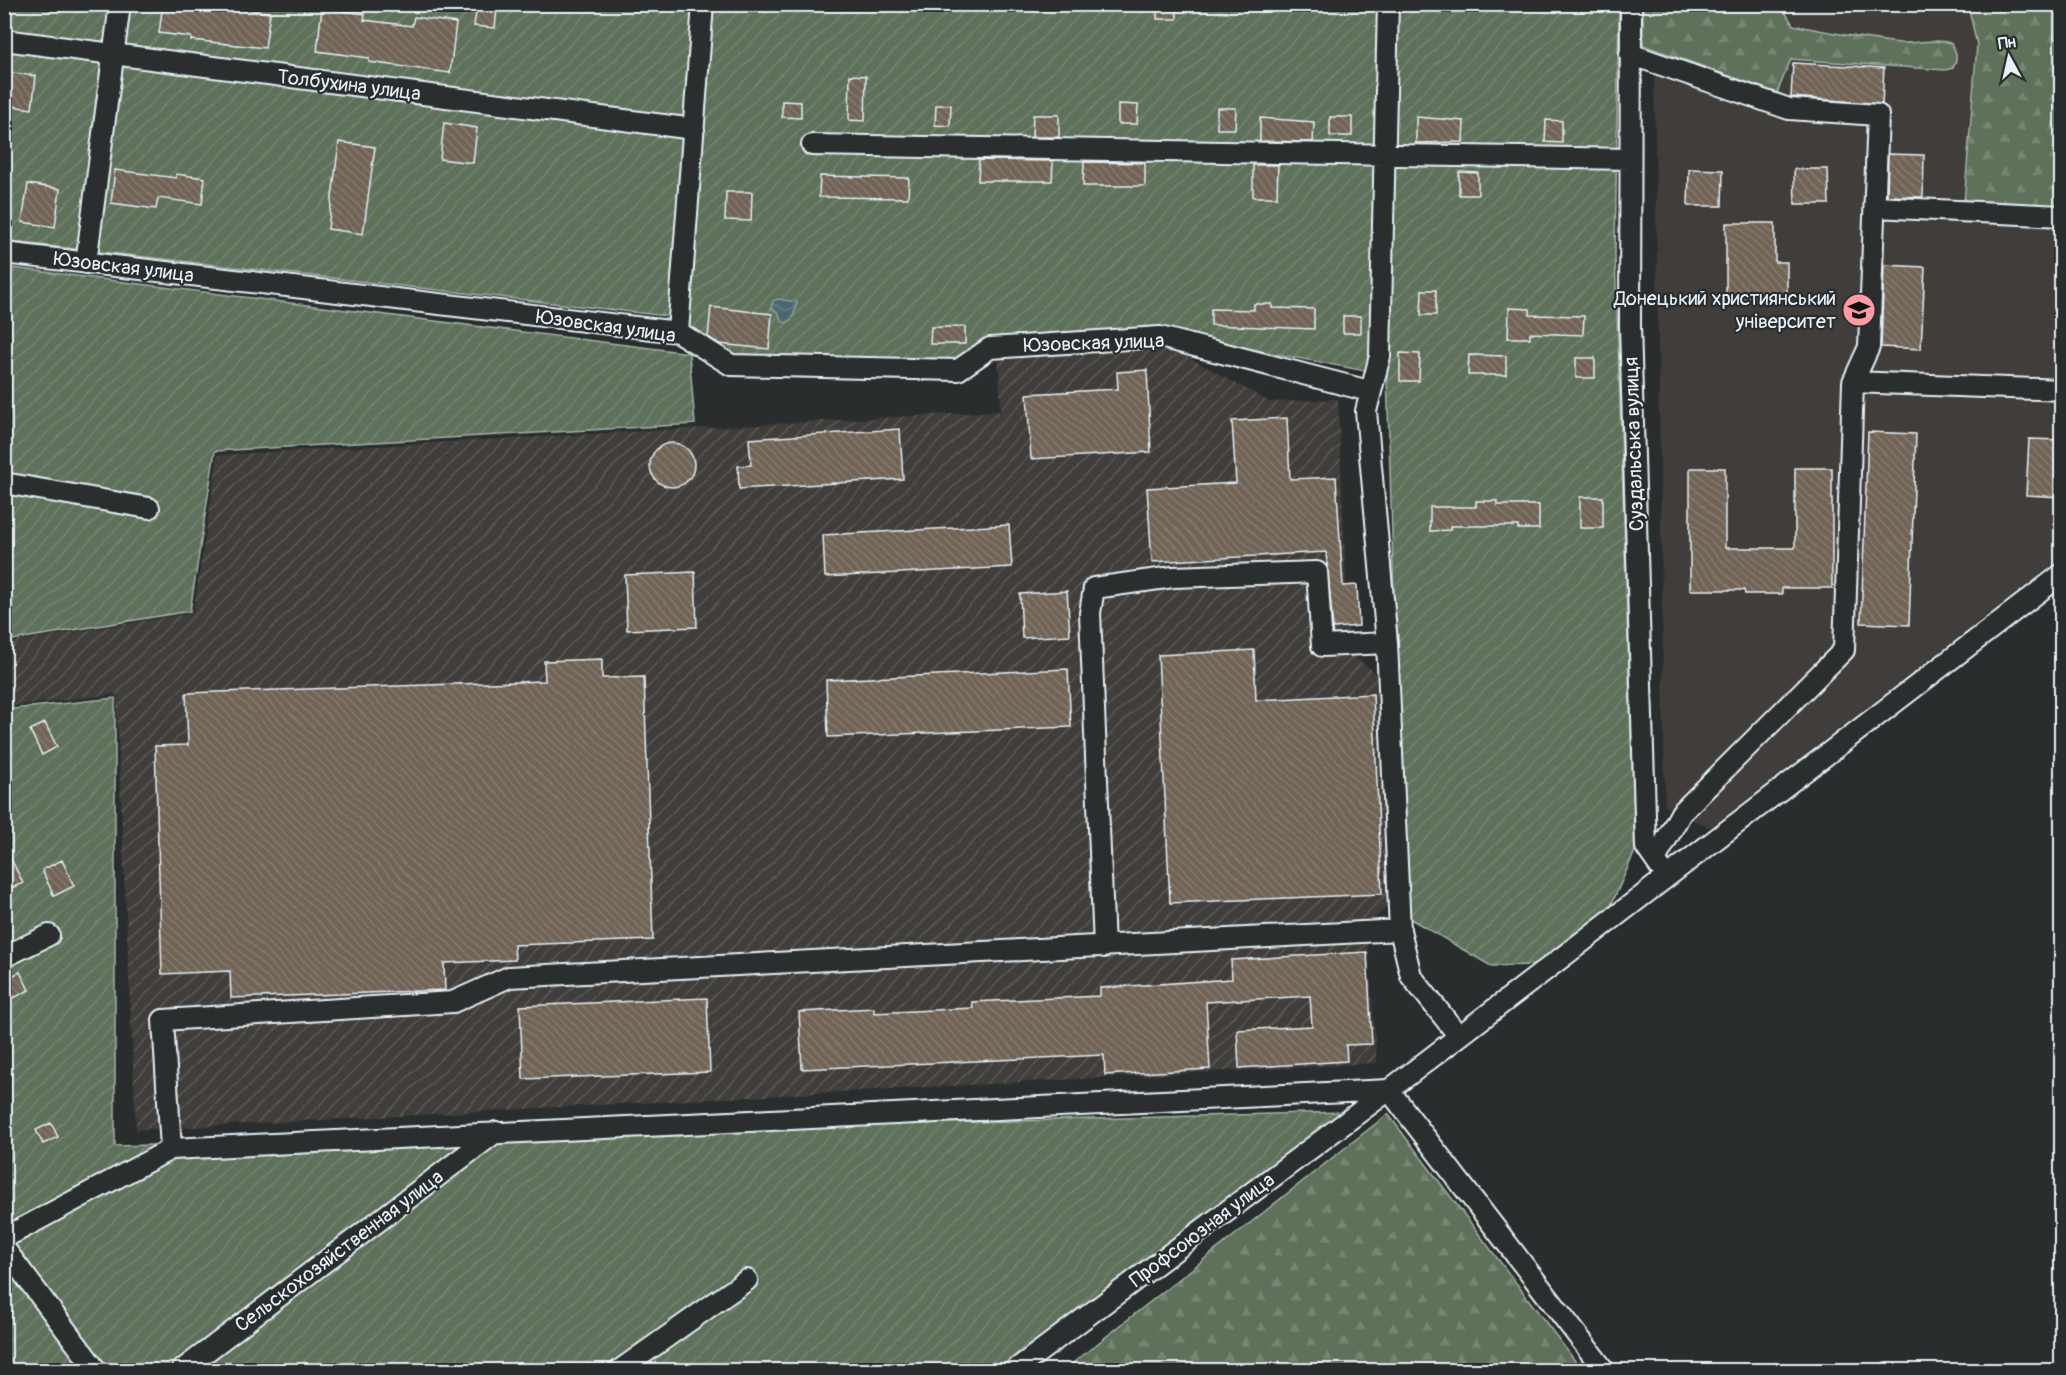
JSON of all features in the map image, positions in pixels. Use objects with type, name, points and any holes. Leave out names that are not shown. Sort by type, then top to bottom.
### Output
[{"type":"street","points":[[86,263],[120,4]]},
{"type":"street","points":[[678,332],[703,4]]},
{"type":"street","points":[[1388,4],[1380,356],[1366,411],[1387,643],[1400,930],[1411,976],[1458,1035]]},
{"type":"street","name":"Суздальська вулиця","points":[[1630,4],[1630,326],[1646,847],[1666,877]]},
{"type":"street","name":"Толбухина улица","points":[[4,40],[694,129]]},
{"type":"street","points":[[1630,54],[1790,109],[1878,115],[1869,347],[1853,382],[1844,650],[1681,813],[1655,860]]},
{"type":"street","points":[[812,145],[1629,159]]},
{"type":"street","points":[[1875,207],[2061,216]]},
{"type":"street","name":"Юзовская улица","points":[[4,253],[678,332],[731,365],[958,370],[990,348],[1160,337],[1370,391]]},
{"type":"street","points":[[1853,382],[2061,390]]},
{"type":"street","points":[[4,483],[149,508]]},
{"type":"street","points":[[1104,947],[1090,613],[1094,588],[1173,577],[1317,572],[1322,646],[1387,643]]},
{"type":"street","name":"Профсоюзная улица","points":[[1015,1371],[1389,1090],[2061,574]]},
{"type":"street","points":[[171,1149],[163,1020],[453,1002],[509,977],[1400,930]]},
{"type":"street","points":[[4,957],[49,935]]},
{"type":"street","points":[[4,1238],[171,1149],[1389,1090],[1604,1371]]},
{"type":"street","name":"Сельскохозяйственная улица","points":[[182,1371],[496,1132]]},
{"type":"street","points":[[4,1248],[96,1371]]},
{"type":"street","points":[[620,1371],[747,1280]]},
{"type":"shaded area","name":"Донецький християнський університет","points":[[1653,5],[2061,5],[2061,559],[1710,828],[1665,806]]},
{"type":"shaded area","points":[[1166,345],[1270,402],[1338,399],[1349,652],[1379,676],[1388,906],[1366,925],[1377,1063],[136,1130],[116,694],[5,707],[5,643],[193,613],[218,455],[1001,411],[998,354]]},
{"type":"green space","points":[[5,5],[1619,5],[1615,254],[1635,851],[1609,910],[1537,965],[1491,966],[1404,915],[1387,375],[1160,332],[991,341],[957,364],[729,358],[667,316],[5,241]]},
{"type":"green space","points":[[1643,5],[1781,5],[1793,25],[1899,43],[1938,41],[1951,43],[1956,61],[1953,68],[1945,70],[1791,59],[1777,93],[1643,45]]},
{"type":"green space","points":[[1968,5],[2061,5],[2061,206],[1964,203],[1977,45]]},
{"type":"green space","points":[[5,267],[689,353],[695,424],[215,451],[190,611],[5,641]]},
{"type":"green space","points":[[115,698],[115,1146],[1342,1112],[1016,1370],[5,1370],[4,710]]},
{"type":"green space","points":[[1388,1114],[1582,1370],[1064,1370]]},
{"type":"water","points":[[778,299],[797,302],[793,317],[787,323],[781,321],[779,313],[771,308],[773,301]]},
{"type":"building","points":[[163,4],[218,4],[270,13],[265,48],[191,40],[191,37],[159,33]]},
{"type":"building","points":[[1157,4],[1177,4],[1177,19],[1157,19]]},
{"type":"building","points":[[477,6],[497,8],[495,28],[474,26]]},
{"type":"building","points":[[322,8],[365,14],[364,20],[412,26],[414,17],[456,23],[450,73],[369,62],[369,58],[317,51]]},
{"type":"building","points":[[1793,63],[1884,68],[1882,104],[1791,97]]},
{"type":"building","points":[[4,72],[36,76],[32,109],[4,105]]},
{"type":"building","points":[[850,75],[866,76],[865,121],[849,120]]},
{"type":"building","points":[[782,101],[801,102],[801,118],[782,117]]},
{"type":"building","points":[[1118,104],[1138,105],[1137,124],[1118,124]]},
{"type":"building","points":[[936,105],[951,105],[950,126],[935,125]]},
{"type":"building","points":[[1217,108],[1236,108],[1235,129],[1217,129]]},
{"type":"building","points":[[1033,115],[1059,115],[1059,137],[1032,137]]},
{"type":"building","points":[[1330,117],[1352,117],[1352,136],[1330,136]]},
{"type":"building","points":[[1416,117],[1464,121],[1463,142],[1416,143]]},
{"type":"building","points":[[1260,118],[1314,122],[1313,142],[1260,141]]},
{"type":"building","points":[[1546,120],[1562,121],[1562,143],[1545,142]]},
{"type":"building","points":[[444,123],[477,128],[473,163],[440,159]]},
{"type":"building","points":[[339,142],[375,147],[363,234],[328,229]]},
{"type":"building","points":[[1888,154],[1924,155],[1923,197],[1887,196]]},
{"type":"building","points":[[979,160],[1053,161],[1052,181],[978,181]]},
{"type":"building","points":[[1084,162],[1145,163],[1145,186],[1083,186]]},
{"type":"building","points":[[1253,165],[1278,165],[1277,197],[1253,197]]},
{"type":"building","points":[[1689,169],[1723,170],[1722,206],[1688,206]]},
{"type":"building","points":[[1794,169],[1828,169],[1829,204],[1795,204]]},
{"type":"building","points":[[115,170],[176,178],[176,174],[205,178],[202,204],[158,198],[156,209],[111,203]]},
{"type":"building","points":[[1459,172],[1478,173],[1478,195],[1459,195]]},
{"type":"building","points":[[820,176],[909,178],[908,198],[819,197]]},
{"type":"building","points":[[28,184],[60,189],[55,227],[22,222]]},
{"type":"building","points":[[726,192],[752,192],[751,221],[725,220]]},
{"type":"building","points":[[1726,223],[1775,223],[1775,262],[1787,262],[1787,301],[1726,301]]},
{"type":"building","points":[[1884,265],[1925,267],[1921,349],[1881,347]]},
{"type":"building","points":[[1422,290],[1436,290],[1436,315],[1421,315]]},
{"type":"building","points":[[1254,304],[1272,304],[1272,308],[1314,309],[1314,329],[1211,325],[1211,309],[1254,310]]},
{"type":"building","points":[[711,307],[772,314],[769,349],[719,344],[708,337]]},
{"type":"building","points":[[1509,308],[1530,309],[1530,315],[1584,316],[1583,335],[1530,333],[1530,338],[1508,338]]},
{"type":"building","points":[[1343,316],[1361,316],[1361,333],[1343,333]]},
{"type":"building","points":[[931,327],[965,327],[965,344],[930,344]]},
{"type":"building","points":[[1400,353],[1420,354],[1419,381],[1400,381]]},
{"type":"building","points":[[1469,355],[1506,356],[1506,375],[1468,375]]},
{"type":"building","points":[[1576,358],[1595,358],[1595,378],[1576,378]]},
{"type":"building","points":[[1147,370],[1151,452],[1031,459],[1027,394],[1118,389],[1117,372]]},
{"type":"building","points":[[1287,418],[1290,479],[1336,477],[1343,586],[1357,585],[1359,626],[1333,628],[1326,552],[1152,562],[1147,488],[1236,483],[1232,421]]},
{"type":"building","points":[[900,429],[903,479],[739,489],[738,466],[751,465],[749,439]]},
{"type":"building","points":[[1868,432],[1916,434],[1909,625],[1861,623]]},
{"type":"building","points":[[2029,439],[2061,440],[2061,497],[2026,495]]},
{"type":"building","points":[[672,443],[681,444],[688,449],[693,456],[693,474],[688,481],[681,486],[672,487],[663,486],[656,481],[651,474],[650,465],[651,456],[656,449],[663,444]]},
{"type":"building","points":[[1690,468],[1725,468],[1725,548],[1795,548],[1795,468],[1832,468],[1832,588],[1782,588],[1782,594],[1745,594],[1744,590],[1690,590]]},
{"type":"building","points":[[1580,497],[1603,497],[1603,528],[1580,528]]},
{"type":"building","points":[[1476,501],[1497,501],[1497,505],[1539,505],[1539,529],[1518,529],[1518,526],[1450,526],[1450,530],[1430,531],[1430,507],[1476,507]]},
{"type":"building","points":[[1009,525],[1012,567],[825,577],[823,535]]},
{"type":"building","points":[[695,572],[697,627],[627,630],[625,575]]},
{"type":"building","points":[[1067,591],[1070,635],[1022,638],[1020,594]]},
{"type":"building","points":[[1254,650],[1256,700],[1373,694],[1382,894],[1170,903],[1158,655]]},
{"type":"building","points":[[602,659],[602,678],[644,677],[653,940],[514,945],[515,960],[444,963],[445,990],[231,998],[230,971],[162,974],[155,746],[188,745],[186,693],[545,681],[544,661]]},
{"type":"building","points":[[1068,669],[1071,727],[828,737],[826,680]]},
{"type":"building","points":[[45,723],[57,747],[42,755],[30,730]]},
{"type":"building","points":[[4,845],[23,883],[4,891]]},
{"type":"building","points":[[62,860],[74,886],[54,896],[42,870]]},
{"type":"building","points":[[1367,952],[1372,1044],[1346,1045],[1347,1061],[1239,1068],[1237,1030],[1312,1026],[1310,996],[1206,1002],[1210,1069],[1105,1075],[1104,1055],[802,1069],[799,1012],[874,1008],[874,1013],[973,1008],[972,1002],[1100,996],[1100,988],[1232,979],[1231,960]]},
{"type":"building","points":[[20,972],[29,990],[14,998],[5,979]]},
{"type":"building","points":[[707,998],[710,1072],[523,1079],[520,1006]]},
{"type":"building","points":[[51,1123],[58,1137],[43,1144],[36,1130]]},
{"type":"place","name":"Донецький християнський університет","points":[[1859,310]]}]
